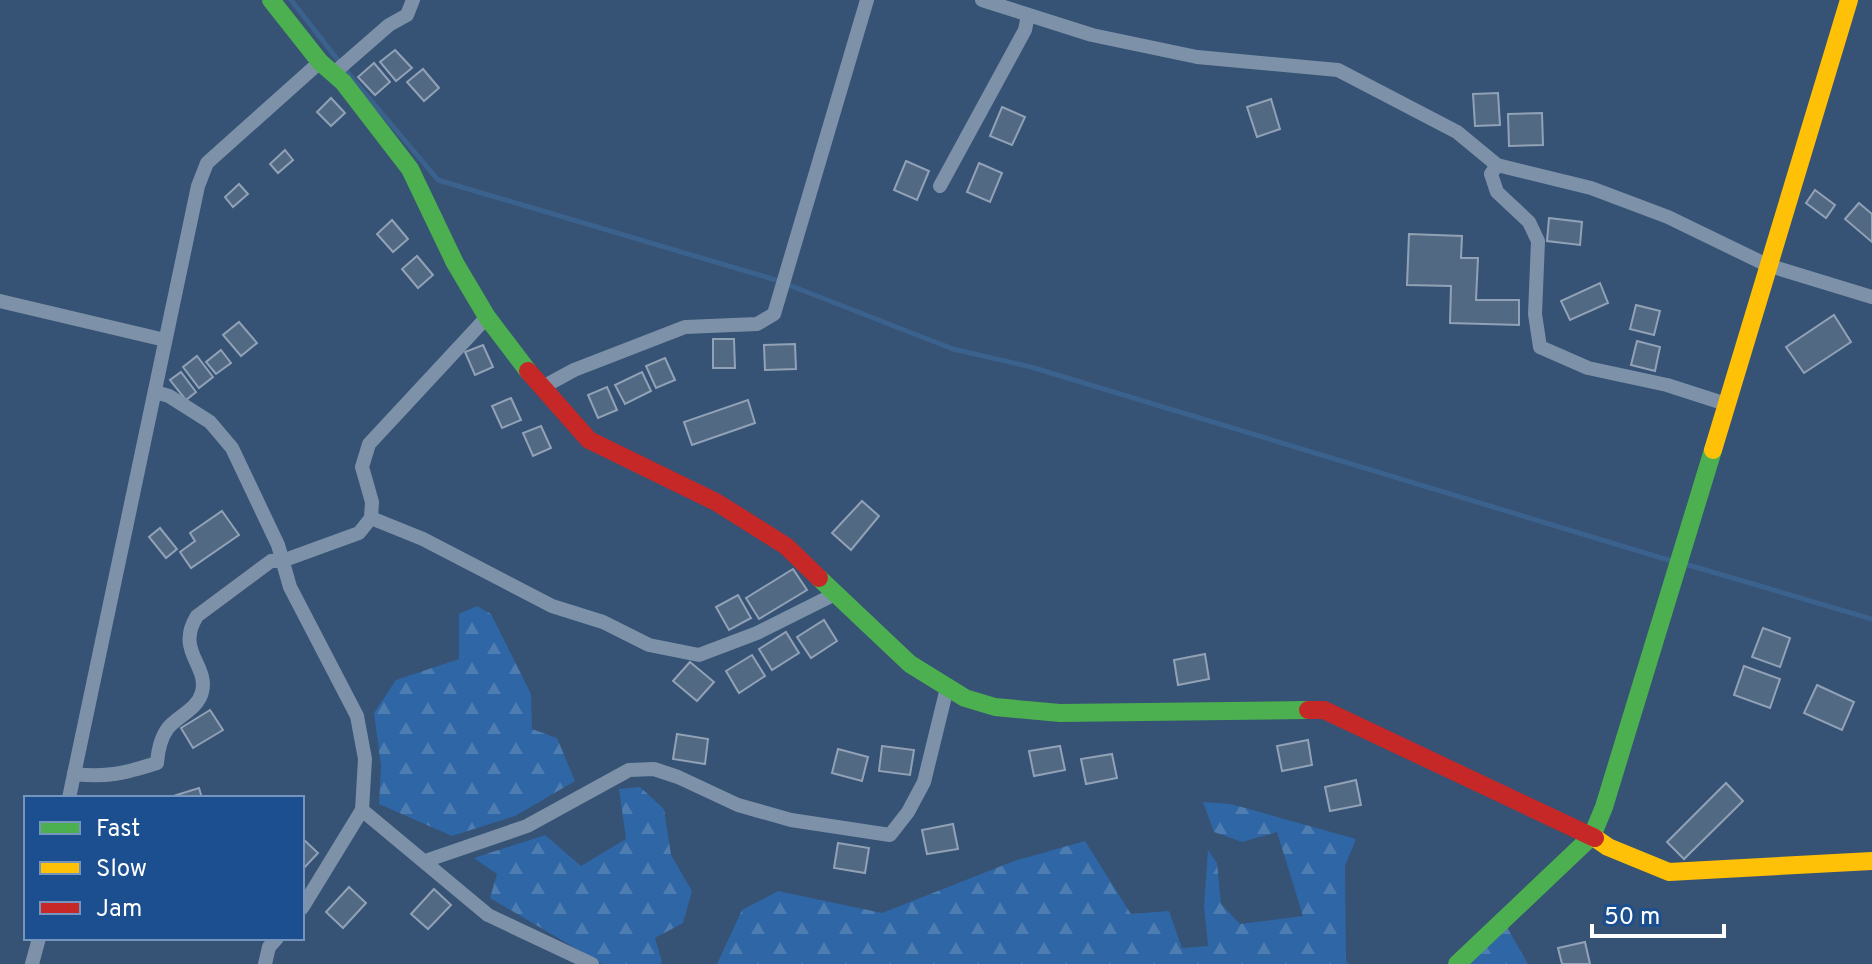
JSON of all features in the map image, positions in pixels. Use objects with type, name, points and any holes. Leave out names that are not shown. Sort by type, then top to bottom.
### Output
[{"type":"street","points":[[271,0],[373,119],[410,169],[455,263],[487,317],[541,388],[589,440],[716,502],[786,546],[910,664],[965,698],[995,707],[1060,713],[1324,710],[1592,836],[1608,847],[1669,872],[1872,861]]},
{"type":"street","points":[[69,796],[198,186],[207,163],[327,68],[407,15],[413,0]]},
{"type":"street","points":[[541,388],[574,370],[685,327],[757,324],[774,314],[867,0]]},
{"type":"street","points":[[982,0],[1092,35],[1197,57],[1338,70],[1457,132],[1497,165],[1591,188],[1668,217],[1767,265],[1872,297]]},
{"type":"street","points":[[1457,964],[1592,836],[1604,807],[1849,0]]},
{"type":"street","points":[[940,186],[1025,30],[1028,15]]},
{"type":"street","points":[[1497,165],[1491,174],[1497,192],[1529,222],[1538,241],[1535,314],[1540,347],[1588,368],[1667,385],[1726,404]]},
{"type":"street","points":[[0,301],[165,340]]},
{"type":"street","points":[[74,774],[101,777],[157,763],[162,737],[197,703],[203,692],[202,678],[190,644],[189,628],[197,616],[271,561],[282,561],[359,533],[371,518],[372,502],[362,467],[369,444],[487,317]]},
{"type":"street","points":[[155,392],[169,396],[210,422],[232,448],[278,545],[290,587],[357,716],[365,759],[362,810],[304,905]]},
{"type":"street","points":[[371,518],[423,539],[552,606],[603,622],[649,645],[699,655],[757,633],[835,594]]},
{"type":"street","points":[[425,861],[527,826],[629,770],[654,769],[738,805],[791,820],[890,835],[908,812],[924,782],[947,688]]},
{"type":"street","points":[[362,810],[488,915],[592,964]]},
{"type":"street","points":[[32,964],[38,940]]},
{"type":"street","points":[[265,964],[269,947],[275,940]]},
{"type":"green space","points":[[477,606],[491,614],[531,694],[532,729],[557,738],[575,781],[515,816],[452,836],[379,804],[381,766],[374,713],[396,680],[459,659],[459,614]]},
{"type":"green space","points":[[640,787],[664,809],[671,855],[692,891],[683,923],[655,938],[660,964],[602,964],[490,898],[497,874],[474,858],[545,835],[581,866],[626,839],[619,789]]},
{"type":"green space","points":[[1203,802],[1231,804],[1356,839],[1345,866],[1346,961],[1349,964],[717,964],[742,910],[778,891],[882,913],[1014,861],[1085,841],[1131,914],[1169,911],[1182,948],[1208,946],[1204,906],[1208,850],[1217,863],[1221,904],[1240,924],[1303,916],[1277,832],[1242,842],[1214,832]]},
{"type":"green space","points":[[1507,927],[1528,964],[1466,964]]},
{"type":"building","points":[[395,50],[412,68],[396,81],[380,62]]},
{"type":"building","points":[[374,63],[390,82],[375,95],[358,77]]},
{"type":"building","points":[[423,69],[439,88],[424,101],[407,82]]},
{"type":"building","points":[[1498,93],[1500,125],[1475,126],[1473,94]]},
{"type":"building","points":[[331,98],[345,113],[331,126],[317,112]]},
{"type":"building","points":[[1271,99],[1280,129],[1257,137],[1247,107]]},
{"type":"building","points":[[1002,107],[1025,117],[1012,145],[990,136]]},
{"type":"building","points":[[1542,113],[1543,145],[1509,146],[1508,114]]},
{"type":"building","points":[[285,150],[293,160],[278,173],[270,164]]},
{"type":"building","points":[[906,161],[929,171],[917,200],[894,190]]},
{"type":"building","points":[[979,163],[1002,173],[990,202],[967,192]]},
{"type":"building","points":[[239,184],[248,194],[233,207],[225,197]]},
{"type":"building","points":[[1815,190],[1835,205],[1826,218],[1806,203]]},
{"type":"building","points":[[1859,203],[1872,214],[1872,242],[1845,219]]},
{"type":"building","points":[[1549,218],[1582,222],[1580,245],[1547,241]]},
{"type":"building","points":[[392,220],[408,239],[393,252],[377,234]]},
{"type":"building","points":[[1409,234],[1462,236],[1461,258],[1478,258],[1476,300],[1519,300],[1519,325],[1450,323],[1451,286],[1407,285]]},
{"type":"building","points":[[417,256],[433,275],[418,288],[402,269]]},
{"type":"building","points":[[1600,283],[1608,303],[1570,320],[1561,301]]},
{"type":"building","points":[[1636,305],[1660,311],[1654,335],[1630,329]]},
{"type":"building","points":[[1834,315],[1851,342],[1804,373],[1786,347]]},
{"type":"building","points":[[239,322],[257,343],[241,356],[223,335]]},
{"type":"building","points":[[713,339],[734,339],[735,368],[713,368]]},
{"type":"building","points":[[1637,341],[1660,347],[1655,371],[1631,365]]},
{"type":"building","points":[[795,344],[796,369],[765,370],[764,345]]},
{"type":"building","points":[[483,345],[493,367],[475,375],[465,352]]},
{"type":"building","points":[[221,350],[231,363],[216,374],[206,362]]},
{"type":"building","points":[[197,356],[213,377],[199,388],[183,367]]},
{"type":"building","points":[[665,358],[675,380],[656,388],[646,366]]},
{"type":"building","points":[[181,372],[196,392],[186,400],[170,380]]},
{"type":"building","points":[[642,372],[651,391],[625,404],[615,385]]},
{"type":"building","points":[[607,387],[617,410],[598,418],[588,395]]},
{"type":"building","points":[[511,398],[521,420],[502,428],[492,406]]},
{"type":"building","points":[[748,400],[755,423],[692,445],[684,422]]},
{"type":"building","points":[[541,426],[551,448],[533,456],[523,433]]},
{"type":"building","points":[[862,501],[879,516],[851,550],[832,533]]},
{"type":"building","points":[[222,511],[239,535],[191,568],[180,552],[195,541],[190,533]]},
{"type":"building","points":[[160,528],[177,549],[166,558],[149,537]]},
{"type":"building","points":[[793,569],[807,590],[759,619],[746,598]]},
{"type":"building","points":[[738,595],[751,618],[729,630],[716,607]]},
{"type":"building","points":[[824,620],[837,641],[811,658],[797,637]]},
{"type":"building","points":[[1763,628],[1790,638],[1780,667],[1752,657]]},
{"type":"building","points":[[786,632],[799,653],[772,670],[759,649]]},
{"type":"building","points":[[1205,654],[1209,679],[1178,685],[1174,660]]},
{"type":"building","points":[[752,655],[765,676],[739,693],[726,671]]},
{"type":"building","points":[[690,662],[714,682],[697,701],[673,681]]},
{"type":"building","points":[[1744,666],[1780,679],[1770,708],[1734,695]]},
{"type":"building","points":[[1817,685],[1854,702],[1842,730],[1804,713]]},
{"type":"building","points":[[210,710],[223,730],[193,748],[181,728]]},
{"type":"building","points":[[677,734],[708,739],[705,764],[673,759]]},
{"type":"building","points":[[1308,740],[1312,765],[1282,771],[1277,746]]},
{"type":"building","points":[[882,746],[914,750],[910,775],[879,771]]},
{"type":"building","points":[[1060,746],[1065,770],[1034,776],[1029,751]]},
{"type":"building","points":[[838,749],[868,757],[862,781],[832,773]]},
{"type":"building","points":[[1112,754],[1117,778],[1086,784],[1081,759]]},
{"type":"building","points":[[1356,780],[1361,805],[1330,811],[1325,787]]},
{"type":"building","points":[[1726,783],[1743,801],[1684,859],[1667,842]]},
{"type":"building","points":[[199,788],[201,796],[173,796]]},
{"type":"building","points":[[953,824],[958,849],[927,854],[922,830]]},
{"type":"building","points":[[304,840],[318,853],[304,868]]},
{"type":"building","points":[[838,843],[869,848],[865,873],[834,868]]},
{"type":"building","points":[[349,887],[366,903],[343,928],[326,912]]},
{"type":"building","points":[[434,889],[451,905],[428,929],[411,914]]},
{"type":"building","points":[[1585,942],[1590,964],[1562,964],[1558,948]]},
{"type":"waterway","points":[[291,0],[438,180],[776,280],[953,349],[1031,367],[1675,562]]},
{"type":"waterway","points":[[1685,564],[1872,619]]},
{"type":"traffic: fast","points":[[271,0],[320,62],[343,82],[410,169],[455,263],[487,317],[528,371]]},
{"type":"traffic: fast","points":[[1457,964],[1592,836],[1604,807],[1713,450]]},
{"type":"traffic: fast","points":[[819,578],[910,664],[965,698],[995,707],[1060,713],[1308,710]]},
{"type":"traffic: slow","points":[[1713,450],[1849,0]]},
{"type":"traffic: slow","points":[[1595,838],[1608,847],[1669,872],[1872,861]]},
{"type":"traffic: jam","points":[[528,371],[589,440],[716,502],[786,546],[819,578]]},
{"type":"traffic: jam","points":[[1308,710],[1324,710],[1595,838]]}]
